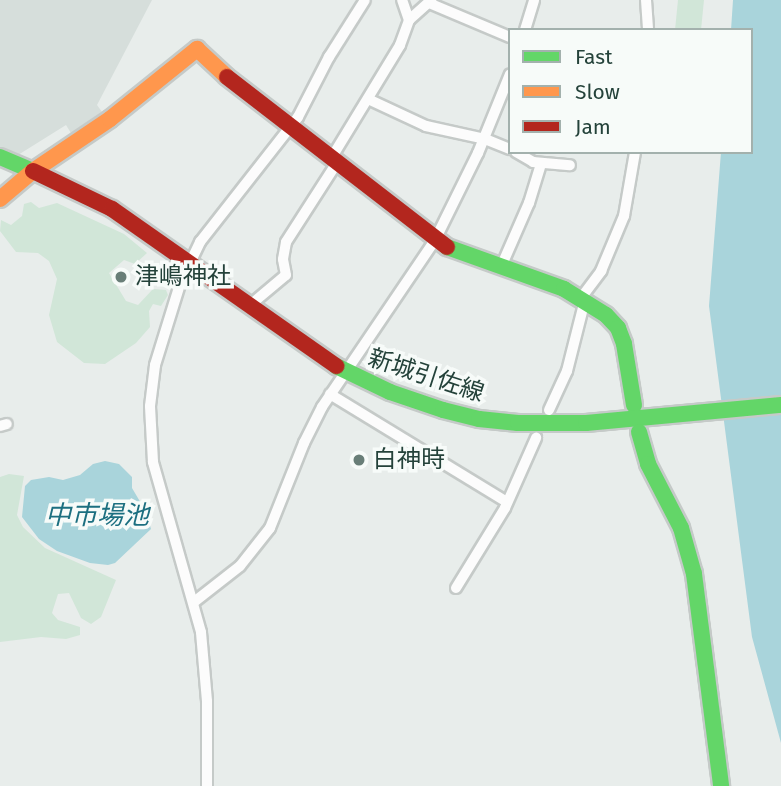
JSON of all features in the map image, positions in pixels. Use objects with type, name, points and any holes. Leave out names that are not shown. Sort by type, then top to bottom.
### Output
[{"type":"street","points":[[207,786],[205,664],[194,602],[153,462],[150,406],[162,339],[190,261],[200,242],[291,127],[365,0]]},
{"type":"street","points":[[402,0],[409,20]]},
{"type":"street","points":[[526,28],[534,0]]},
{"type":"street","points":[[646,0],[648,28]]},
{"type":"street","points":[[249,306],[286,275],[283,259],[286,242],[400,45],[409,20],[430,1],[508,36]]},
{"type":"street","points":[[0,199],[33,171],[91,132],[197,48],[230,80],[335,159],[435,240],[460,253],[583,299],[618,328],[624,344],[634,405]]},
{"type":"street","points":[[194,602],[240,566],[270,528],[303,443],[344,372],[435,240],[485,139],[508,82]]},
{"type":"street","points":[[368,99],[426,126],[485,139],[508,148]]},
{"type":"street","points":[[520,154],[541,164],[570,165]]},
{"type":"street","points":[[549,410],[567,371],[583,299],[601,271],[624,216],[635,154]]},
{"type":"street","name":"新城引佐線","points":[[0,157],[113,209],[344,372],[390,392],[479,419],[586,423],[781,405]]},
{"type":"street","points":[[501,267],[529,203],[541,164]]},
{"type":"street","points":[[330,394],[507,502]]},
{"type":"street","points":[[639,432],[648,464],[681,528],[694,574],[721,786]]},
{"type":"street","points":[[456,589],[507,502],[536,438]]},
{"type":"shaded area","points":[[0,0],[152,0],[97,105],[105,116],[74,138],[66,125],[18,155],[0,148]]},
{"type":"green space","points":[[678,0],[704,0],[701,28],[675,28]]},
{"type":"green space","points":[[31,202],[39,208],[57,203],[124,234],[147,253],[135,264],[124,260],[109,273],[126,301],[138,305],[153,289],[166,290],[168,295],[161,306],[153,304],[149,311],[150,327],[136,343],[105,364],[84,363],[57,342],[49,315],[57,279],[49,261],[38,253],[16,252],[0,231],[1,220],[11,225],[22,216],[24,204]]},
{"type":"green space","points":[[9,474],[24,476],[17,515],[23,527],[45,548],[116,580],[101,617],[91,624],[81,618],[69,593],[58,594],[52,613],[58,620],[80,627],[80,635],[66,639],[41,637],[0,642],[0,477]]},
{"type":"water","points":[[733,0],[781,0],[781,743],[752,637],[709,306],[721,154],[753,154],[753,28],[731,28]]},
{"type":"water","name":"中市場池","points":[[105,461],[119,464],[132,477],[132,488],[145,510],[151,529],[115,563],[108,565],[90,563],[57,551],[39,539],[22,517],[25,486],[31,480],[49,477],[63,480],[80,475],[93,464]]},
{"type":"traffic: fast","points":[[0,157],[33,171]]},
{"type":"traffic: fast","points":[[447,247],[564,289],[606,315],[618,328],[624,344],[634,405]]},
{"type":"traffic: fast","points":[[336,366],[390,392],[443,410],[479,419],[518,423],[586,423],[781,405]]},
{"type":"traffic: fast","points":[[639,432],[648,464],[681,528],[694,574],[721,786]]},
{"type":"traffic: slow","points":[[0,199],[33,171],[110,119],[197,49],[227,77]]},
{"type":"traffic: jam","points":[[227,77],[447,247]]},
{"type":"traffic: jam","points":[[33,171],[112,209],[336,366]]},
{"type":"place","name":"津嶋神社","points":[[121,277]]},
{"type":"place","name":"白神時","points":[[359,460]]}]
